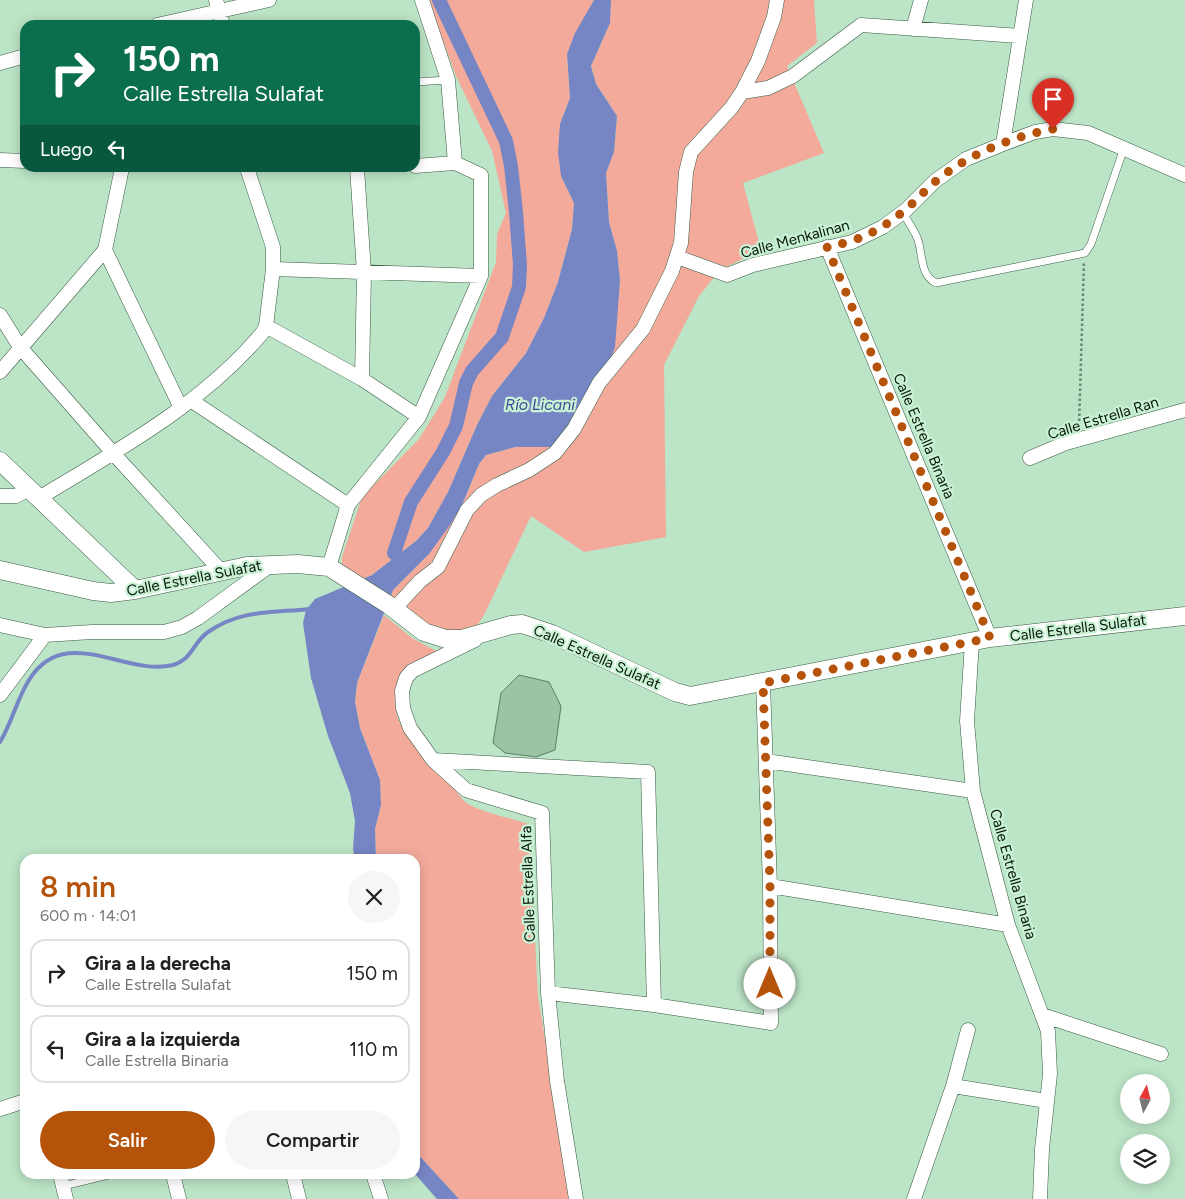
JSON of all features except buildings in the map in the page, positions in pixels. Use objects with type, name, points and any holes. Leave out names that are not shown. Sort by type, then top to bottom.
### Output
[{"type":"street","points":[[172,20],[218,5],[269,0]]},
{"type":"street","points":[[422,0],[448,80],[455,163]]},
{"type":"street","points":[[391,607],[438,567],[467,510],[481,495],[496,485],[529,470],[555,453],[574,429],[599,383],[643,329],[656,305],[677,257],[681,243],[686,172],[690,152],[732,107],[742,92],[758,61],[774,17],[777,0]]},
{"type":"street","points":[[913,29],[921,0]]},
{"type":"street","points":[[1003,144],[1026,0]]},
{"type":"street","points":[[218,5],[222,20]]},
{"type":"street","points":[[742,92],[768,88],[793,76],[860,25],[1020,36]]},
{"type":"street","points":[[0,63],[20,57]]},
{"type":"street","name":"Calle Menkalinan","points":[[677,257],[727,275],[753,266],[852,242],[869,234],[902,212],[935,181],[966,159],[1035,132],[1053,129],[1088,133],[1185,175]]},
{"type":"street","points":[[0,160],[20,160]]},
{"type":"street","points":[[336,571],[348,505],[419,418],[481,276],[481,175],[455,163],[420,166]]},
{"type":"street","points":[[0,372],[106,250],[121,172]]},
{"type":"street","points":[[0,496],[34,493],[113,453],[186,405],[256,341],[266,326],[273,269],[273,247],[248,172]]},
{"type":"street","points":[[357,172],[364,272],[362,379]]},
{"type":"street","name":"Calle Estrella Binaria","points":[[827,247],[990,638]]},
{"type":"street","points":[[106,250],[186,405],[348,505]]},
{"type":"street","points":[[273,269],[481,276]]},
{"type":"street","points":[[0,315],[20,347],[113,453],[222,572]]},
{"type":"street","points":[[266,326],[362,379],[419,418]]},
{"type":"street","name":"Calle Estrella Ran","points":[[1030,458],[1079,440],[1185,410]]},
{"type":"street","points":[[0,461],[135,590]]},
{"type":"street","points":[[0,625],[45,635],[92,632],[164,632],[182,627],[198,618],[272,564]]},
{"type":"street","name":"Calle Estrella Sulafat","points":[[0,570],[93,591],[110,593],[272,564],[336,571],[391,607],[424,632],[446,640],[462,639],[485,634],[511,625],[522,624],[552,634],[675,692],[690,696],[990,638],[1185,616]]},
{"type":"street","name":"Calle Estrella Alfa","points":[[485,634],[412,671],[406,678],[402,691],[403,708],[410,728],[433,760],[466,790],[542,813],[548,993],[557,1080],[576,1199]]},
{"type":"street","points":[[0,695],[45,635]]},
{"type":"street","name":"Calle Estrella Binaria","points":[[972,642],[967,720],[973,791],[1008,925],[1048,1031],[1050,1074],[1042,1149],[1040,1199]]},
{"type":"street","points":[[548,993],[654,1005],[771,1023],[770,886],[763,683]]},
{"type":"street","points":[[433,760],[648,772],[654,1005]]},
{"type":"street","points":[[766,761],[973,791]]},
{"type":"street","points":[[770,886],[1008,925]]},
{"type":"street","points":[[1042,1015],[1161,1054]]},
{"type":"street","points":[[914,1199],[953,1086],[968,1030]]},
{"type":"street","points":[[953,1086],[1047,1101]]},
{"type":"street","points":[[0,1109],[20,1103]]},
{"type":"street","points":[[174,1179],[178,1199]]},
{"type":"street","points":[[294,1179],[299,1199]]},
{"type":"street","points":[[375,1179],[381,1199]]},
{"type":"lane","points":[[420,82],[448,80]]},
{"type":"lane","points":[[902,212],[917,239],[924,272],[928,279],[936,282],[1085,253],[1091,244],[1124,148]]},
{"type":"lane","points":[[63,1186],[92,1179]]},
{"type":"path","points":[[1079,440],[1085,253]]},
{"type":"shaded area","points":[[428,0],[594,0],[567,54],[570,98],[560,124],[561,176],[574,203],[572,229],[558,282],[544,318],[526,353],[492,396],[477,425],[448,492],[428,528],[416,541],[372,575],[363,579],[342,568],[342,557],[362,497],[419,439],[445,397],[496,262],[497,234],[506,213],[492,151],[456,76]]},
{"type":"shaded area","points":[[611,0],[814,0],[817,43],[787,66],[824,153],[743,183],[761,250],[720,270],[699,296],[664,365],[666,537],[584,552],[531,516],[484,615],[470,637],[432,628],[390,598],[393,590],[429,554],[462,505],[479,464],[486,455],[515,447],[552,447],[617,308],[620,280],[617,251],[609,222],[606,173],[614,152],[617,116],[596,84],[591,66],[610,23]]},
{"type":"shaded area","points":[[384,615],[412,638],[442,654],[402,672],[396,690],[395,706],[398,719],[414,743],[448,779],[467,803],[484,811],[529,824],[538,997],[572,1199],[459,1199],[420,1156],[420,854],[376,854],[375,829],[381,805],[380,780],[360,728],[355,702],[357,683]]},
{"type":"water","name":"Río Licani","points":[[594,0],[611,0],[610,23],[591,66],[596,84],[617,116],[614,152],[606,173],[609,222],[617,251],[620,280],[615,347],[605,374],[585,412],[552,447],[515,447],[486,455],[479,464],[462,505],[450,525],[429,554],[393,590],[357,683],[355,702],[360,728],[380,780],[381,805],[375,829],[376,854],[354,854],[355,821],[350,793],[328,736],[311,678],[303,623],[306,610],[315,599],[372,575],[416,541],[428,528],[448,492],[477,425],[492,396],[526,353],[544,318],[558,282],[572,229],[574,203],[561,176],[558,152],[560,124],[570,98],[567,54],[575,33]]},
{"type":"water","points":[[420,1156],[459,1199],[437,1199],[419,1179]]},
{"type":"waterway","points":[[408,565],[394,553],[411,502],[443,452],[456,426],[466,383],[472,371],[502,337],[519,287],[520,265],[516,212],[506,141],[439,0]]},
{"type":"waterway","points":[[0,742],[29,680],[44,663],[60,655],[78,653],[155,667],[173,665],[185,659],[208,632],[233,619],[258,613],[310,609]]},
{"type":"route","points":[[770,984],[770,886],[763,683],[990,638],[827,247],[852,242],[883,227],[906,210],[935,181],[966,159],[1035,132],[1053,129]]}]
